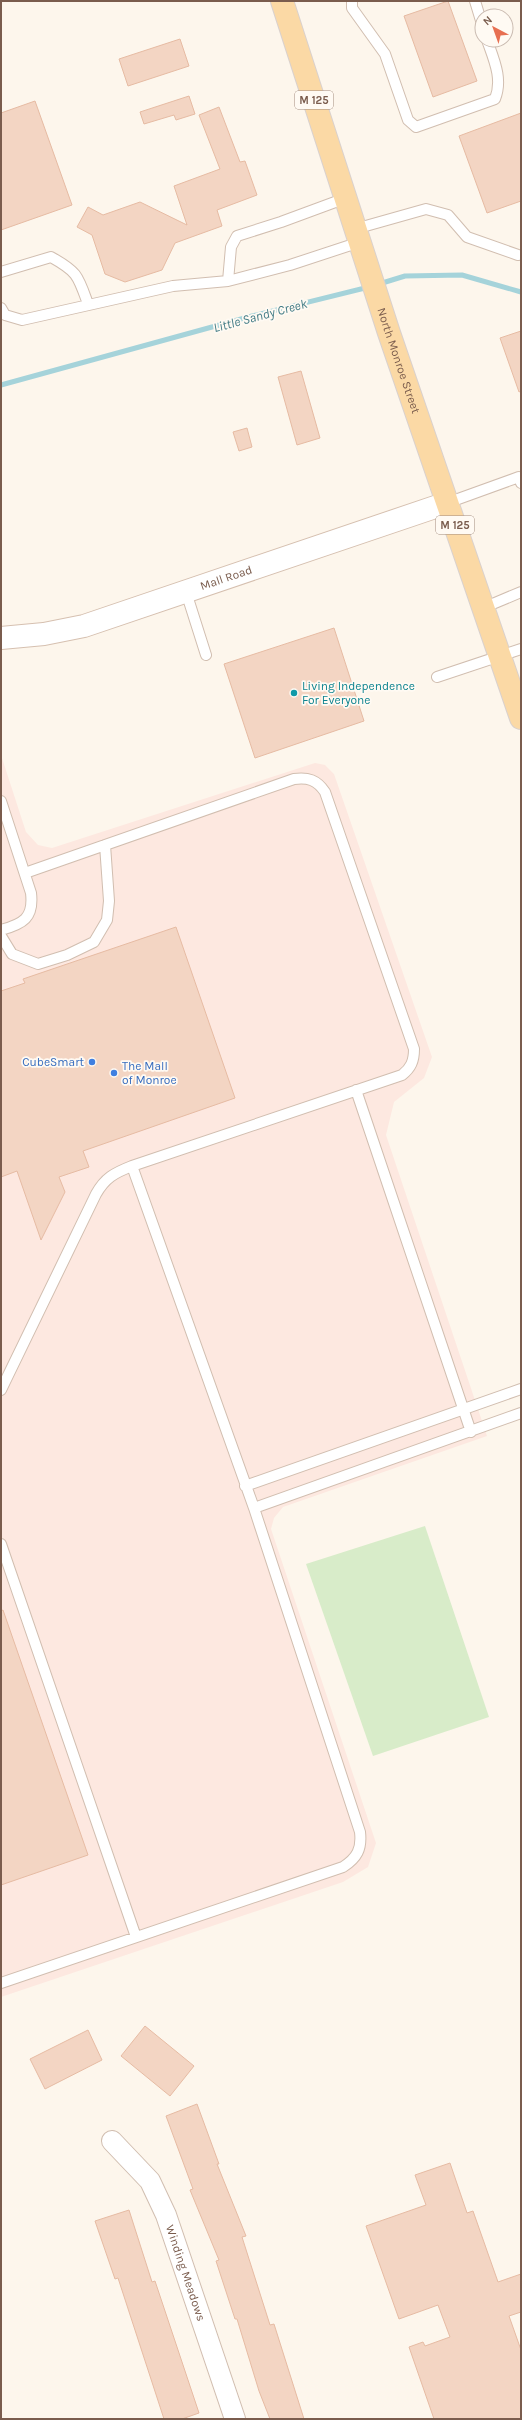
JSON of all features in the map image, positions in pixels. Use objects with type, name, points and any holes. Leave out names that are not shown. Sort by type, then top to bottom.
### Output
[{"type":"main road","name":"North Monroe Street","points":[[282,1],[389,333],[521,718]]},
{"type":"street","name":"Mall Road","points":[[1,638],[44,634],[84,626],[447,502]]},
{"type":"street","name":"Winding Meadows","points":[[112,2141],[150,2181],[166,2215],[236,2419]]},
{"type":"lane","points":[[352,1],[352,8],[361,23],[375,37],[385,54],[408,120],[416,127],[495,99],[499,88],[497,72],[490,48]]},
{"type":"lane","points":[[228,281],[231,247],[237,236],[281,222],[346,198]]},
{"type":"lane","points":[[1,308],[5,315],[22,320],[173,286],[228,281],[290,265],[426,209],[448,215],[467,237],[518,255]]},
{"type":"lane","points":[[1,272],[40,259],[51,257],[71,268],[88,304]]},
{"type":"lane","points":[[447,502],[520,478]]},
{"type":"lane","points":[[186,592],[206,655]]},
{"type":"lane","points":[[483,608],[521,592]]},
{"type":"lane","points":[[437,677],[521,649]]},
{"type":"lane","points":[[1,1390],[96,1194],[106,1179],[113,1173],[402,1074],[411,1066],[414,1058],[414,1049],[325,792],[321,786],[310,779],[294,779],[25,873]]},
{"type":"lane","points":[[1,801],[25,873],[31,893],[32,904],[30,912],[25,920],[16,926],[1,930]]},
{"type":"lane","points":[[1,936],[12,954],[38,964],[67,955],[94,942],[107,920],[110,900],[109,878],[104,845]]},
{"type":"lane","points":[[356,1090],[471,1432]]},
{"type":"lane","points":[[1,1983],[342,1867],[355,1858],[361,1844],[360,1832],[254,1508],[132,1166]]},
{"type":"lane","points":[[245,1486],[521,1389]]},
{"type":"lane","points":[[254,1508],[521,1413]]},
{"type":"lane","points":[[1,1544],[136,1937]]},
{"type":"shaded area","points":[[1,755],[26,832],[38,845],[52,848],[315,763],[325,765],[334,774],[432,1057],[424,1078],[394,1102],[386,1135],[487,1436],[283,1507],[274,1518],[271,1529],[376,1843],[368,1867],[343,1882],[1,1997]]},
{"type":"green space","points":[[425,1526],[489,1717],[373,1756],[306,1564]]},
{"type":"building","points":[[448,1],[477,81],[433,97],[404,16]]},
{"type":"building","points":[[180,39],[189,66],[128,86],[119,59]]},
{"type":"building","points":[[189,96],[195,114],[176,120],[174,115],[144,124],[140,112]]},
{"type":"building","points":[[35,101],[72,205],[1,230],[1,113]]},
{"type":"building","points":[[219,107],[240,162],[245,161],[257,195],[217,210],[222,226],[175,243],[162,270],[125,282],[105,274],[92,235],[77,227],[88,207],[103,215],[140,202],[187,225],[174,186],[220,169],[199,115]]},
{"type":"building","points":[[521,113],[521,201],[487,213],[459,136]]},
{"type":"building","points":[[521,331],[521,391],[519,392],[500,338]]},
{"type":"building","points":[[301,371],[320,438],[297,445],[278,377]]},
{"type":"building","points":[[247,428],[252,447],[239,451],[233,432]]},
{"type":"building","name":"Living Independence For Everyone","points":[[334,628],[364,721],[255,758],[224,664]]},
{"type":"building","name":"The Mall of Monroe","points":[[176,927],[235,1098],[83,1151],[89,1167],[59,1177],[65,1192],[41,1240],[17,1171],[1,1177],[1,991],[25,983],[23,979]]},
{"type":"building","points":[[3,1610],[88,1855],[1,1885],[1,1611]]},
{"type":"building","points":[[145,2026],[194,2066],[170,2096],[121,2056]]},
{"type":"building","points":[[88,2030],[102,2060],[45,2089],[30,2059]]},
{"type":"building","points":[[197,2104],[219,2164],[217,2164],[246,2236],[242,2237],[270,2325],[274,2324],[304,2419],[270,2419],[259,2391],[237,2319],[235,2319],[216,2261],[219,2260],[190,2190],[193,2189],[166,2116]]},
{"type":"building","points":[[450,2163],[467,2213],[473,2211],[498,2282],[521,2274],[521,2312],[509,2316],[521,2350],[521,2419],[434,2419],[409,2347],[423,2342],[425,2346],[450,2337],[438,2305],[399,2319],[366,2226],[426,2205],[415,2175]]},
{"type":"building","points":[[129,2210],[152,2282],[155,2281],[199,2413],[182,2419],[164,2419],[118,2278],[115,2279],[95,2221]]},
{"type":"waterway","name":"Little Sandy Creek","points":[[379,284],[405,276],[462,275],[521,292]]},
{"type":"waterway","name":"Little Sandy Creek","points":[[1,385],[252,316],[369,287]]},
{"type":"place","name":"Living Independence For Everyone","points":[[294,693]]},
{"type":"place","name":"CubeSmart","points":[[92,1062]]},
{"type":"place","name":"The Mall of Monroe","points":[[114,1073]]}]
